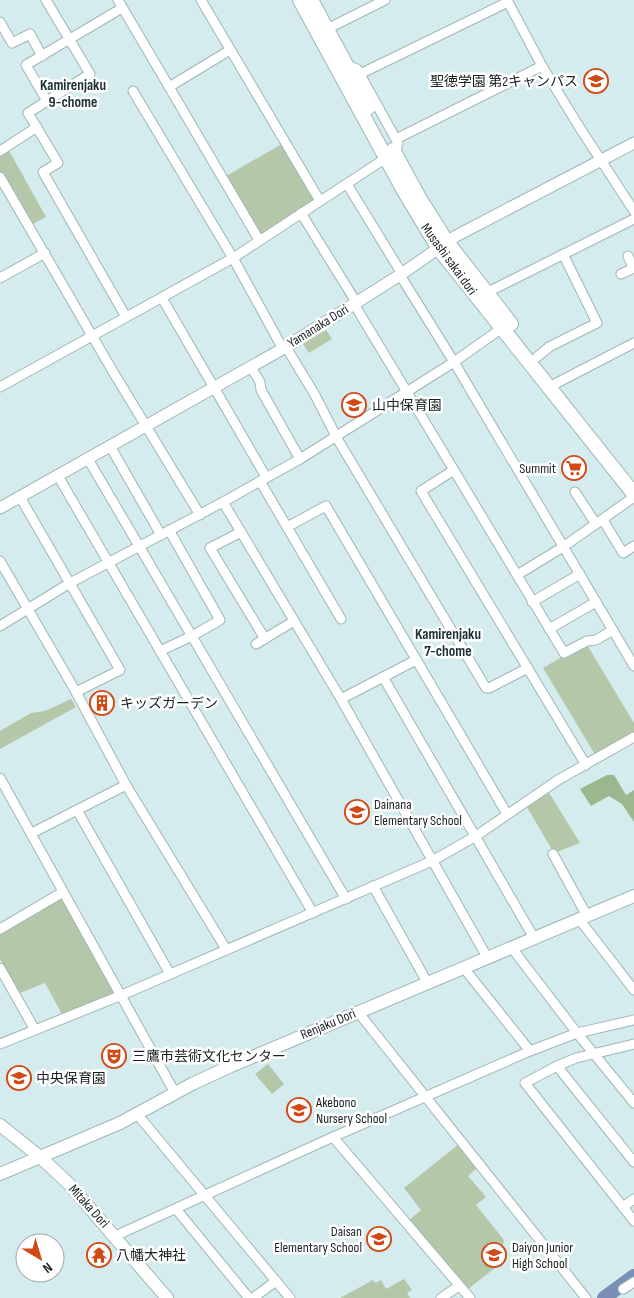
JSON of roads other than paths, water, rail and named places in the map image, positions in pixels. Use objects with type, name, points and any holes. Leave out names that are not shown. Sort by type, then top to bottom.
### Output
[{"type":"main road","name":"Musashi sakai dori","points":[[305,2],[390,156]]},
{"type":"main road","name":"Musashi sakai dori","points":[[322,31],[347,66],[412,205],[502,328],[553,384],[634,479]]},
{"type":"main road","name":"Musashi sakai dori","points":[[443,245],[486,293],[537,357],[553,384],[634,496]]},
{"type":"main road","name":"Renjaku Dori","points":[[0,1174],[137,1114],[231,1066],[583,917],[632,900]]},
{"type":"main road","name":"Mitaka Dori","points":[[0,1125],[40,1157],[84,1200],[167,1298]]},
{"type":"street","points":[[46,0],[90,74],[28,113],[58,163],[43,172],[126,317]]},
{"type":"street","points":[[201,0],[320,201]]},
{"type":"street","points":[[322,31],[385,0]]},
{"type":"street","points":[[360,74],[508,1],[542,66],[634,211]]},
{"type":"street","points":[[46,101],[26,66],[70,39],[120,2],[259,240]]},
{"type":"street","points":[[0,22],[12,43],[30,34],[42,56]]},
{"type":"street","points":[[169,87],[230,50]]},
{"type":"street","points":[[0,387],[233,258],[390,156],[398,147],[396,139],[357,69],[347,66]]},
{"type":"street","points":[[396,139],[542,66]]},
{"type":"street","points":[[133,91],[233,258],[284,348],[315,395],[337,436],[486,688],[528,668]]},
{"type":"street","points":[[0,151],[37,127]]},
{"type":"street","name":"Yamanaka Dori","points":[[1,505],[58,476],[284,348],[401,274],[443,245],[634,142]]},
{"type":"street","points":[[0,177],[200,515]]},
{"type":"street","points":[[347,184],[634,666]]},
{"type":"street","points":[[301,213],[564,653],[587,641],[596,640],[612,630]]},
{"type":"street","points":[[486,293],[634,219]]},
{"type":"street","points":[[0,278],[45,253]]},
{"type":"street","points":[[537,357],[549,347],[598,323],[563,254]]},
{"type":"street","points":[[621,274],[634,268],[628,256]]},
{"type":"street","points":[[162,298],[215,388],[287,528],[340,619]]},
{"type":"street","points":[[0,626],[70,583],[200,515],[300,459],[454,362],[502,328]]},
{"type":"street","points":[[553,384],[634,343]]},
{"type":"street","points":[[251,367],[260,382],[260,390],[300,459]]},
{"type":"street","points":[[110,446],[160,535]]},
{"type":"street","points":[[88,459],[346,899]]},
{"type":"street","points":[[454,470],[421,491],[586,765]]},
{"type":"street","points":[[58,476],[313,913]]},
{"type":"street","points":[[575,492],[622,553],[634,546]]},
{"type":"street","points":[[517,575],[563,547],[634,496]]},
{"type":"street","points":[[20,497],[120,670],[76,692]]},
{"type":"street","points":[[223,502],[341,700],[487,957]]},
{"type":"street","points":[[287,528],[326,506],[507,814]]},
{"type":"street","points":[[160,651],[220,620],[169,530]]},
{"type":"street","points":[[241,532],[210,548],[265,639]]},
{"type":"street","points":[[0,561],[76,692],[126,784],[226,949]]},
{"type":"street","points":[[532,602],[580,574]]},
{"type":"street","points":[[549,629],[596,602]]},
{"type":"street","points":[[256,644],[294,621]]},
{"type":"street","points":[[341,700],[416,660]]},
{"type":"street","points":[[383,677],[534,938]]},
{"type":"street","points":[[0,1044],[122,995],[432,861],[476,836],[558,780],[634,737]]},
{"type":"street","points":[[0,778],[175,1093]]},
{"type":"street","points":[[32,833],[126,784]]},
{"type":"street","points":[[77,810],[170,974]]},
{"type":"street","points":[[553,854],[583,917],[634,990]]},
{"type":"street","points":[[373,886],[427,982]]},
{"type":"street","points":[[0,929],[63,892]]},
{"type":"street","points":[[511,947],[577,1034],[634,1103]]},
{"type":"street","points":[[463,967],[530,1052]]},
{"type":"street","points":[[0,968],[35,1030]]},
{"type":"street","points":[[358,1012],[586,1298]]},
{"type":"street","points":[[115,1236],[333,1137],[530,1052],[577,1034],[634,1020]]},
{"type":"street","points":[[634,1044],[576,1058],[525,1083],[634,1221]]},
{"type":"street","points":[[557,1066],[634,1162]]},
{"type":"street","points":[[137,1114],[290,1298]]},
{"type":"street","points":[[333,1137],[470,1298]]},
{"type":"street","points":[[623,1207],[634,1199]]},
{"type":"street","points":[[176,1209],[249,1298]]},
{"type":"street","points":[[253,1298],[276,1281]]},
{"type":"street","points":[[623,1289],[634,1282]]},
{"type":"street","points":[[441,1298],[459,1286]]},
{"type":"waterway","points":[[604,1298],[634,1276]]},
{"type":"place","name":"聖徳学園 第2キャンパス","points":[[596,81]]},
{"type":"place","name":"山中保育園","points":[[354,405]]},
{"type":"place","name":"Summit","points":[[574,468]]},
{"type":"place","name":"キッズガーデン","points":[[102,703]]},
{"type":"place","name":"Dainana Elementary School","points":[[357,812]]},
{"type":"place","name":"三鷹市芸術文化センター","points":[[114,1056]]},
{"type":"place","name":"中央保育園","points":[[19,1078]]},
{"type":"place","name":"Akebono Nursery School","points":[[299,1110]]},
{"type":"place","name":"Daisan Elementary School","points":[[379,1239]]},
{"type":"place","name":"八幡大神社","points":[[99,1255]]},
{"type":"place","name":"Daiyon Junior High School","points":[[494,1255]]},
{"type":"district","name":"Kamirenjaku 9-chome","points":[[73,94]]},
{"type":"district","name":"Kamirenjaku 7-chome","points":[[448,642]]}]
